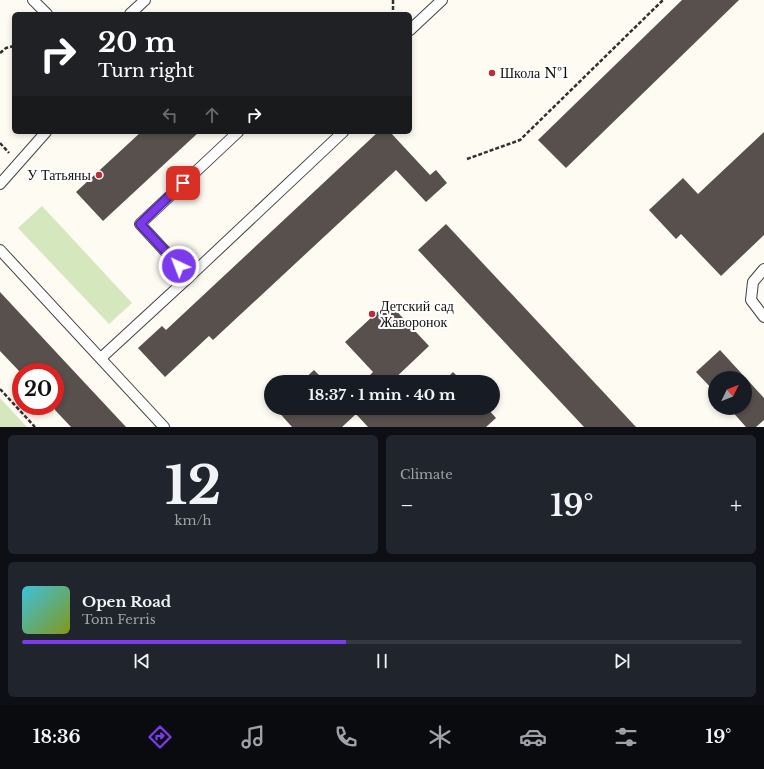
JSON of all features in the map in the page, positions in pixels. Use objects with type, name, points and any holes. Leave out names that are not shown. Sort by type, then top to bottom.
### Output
[{"type":"lane","points":[[33,0],[45,12]]},
{"type":"lane","points":[[132,12],[146,0]]},
{"type":"lane","points":[[412,28],[442,0]]},
{"type":"lane","points":[[0,184],[44,134]]},
{"type":"lane","points":[[189,277],[140,224],[236,134]]},
{"type":"lane","points":[[100,358],[189,277],[341,134]]},
{"type":"lane","points":[[0,250],[164,427]]},
{"type":"lane","points":[[764,269],[754,282],[751,300],[764,317]]},
{"type":"path","points":[[393,0],[393,12]]},
{"type":"path","points":[[467,159],[520,140],[663,0]]},
{"type":"path","points":[[0,53],[6,48],[12,46]]},
{"type":"path","points":[[0,389],[35,427]]},
{"type":"green space","points":[[42,206],[132,303],[109,324],[18,228]]},
{"type":"green space","points":[[0,398],[12,411],[12,415],[16,415],[27,427],[0,427]]},
{"type":"building","points":[[682,0],[739,0],[566,168],[538,140]]},
{"type":"building","points":[[764,132],[764,235],[721,276],[681,234],[676,239],[649,210],[683,178],[698,194]]},
{"type":"building","points":[[139,134],[197,134],[103,221],[76,192]]},
{"type":"building","points":[[376,134],[392,134],[430,175],[436,170],[447,183],[426,202],[396,170],[213,340],[209,336],[165,377],[138,348],[162,326],[166,330]]},
{"type":"building","points":[[446,224],[636,427],[584,427],[418,250]]},
{"type":"building","points":[[0,292],[126,427],[71,427],[60,415],[64,415],[64,363],[12,364],[0,351]]},
{"type":"building","points":[[388,302],[429,346],[398,375],[370,375],[373,372],[345,342]]},
{"type":"building","points":[[720,350],[739,371],[708,371],[708,385],[696,372]]},
{"type":"building","points":[[314,370],[319,375],[309,375]]},
{"type":"building","points":[[752,385],[764,398],[764,420],[756,427],[746,427],[735,415],[752,415]]},
{"type":"building","points":[[281,415],[355,415],[342,427],[292,427]]},
{"type":"building","points":[[357,415],[493,415],[496,418],[486,427],[368,427]]},
{"type":"place","name":"Школа №1","points":[[492,73]]},
{"type":"place","name":"У Татьяны","points":[[99,175]]},
{"type":"place","name":"Детский сад Жаворонок","points":[[372,314]]},
{"type":"route","points":[[179,266],[140,224],[183,183]]}]
